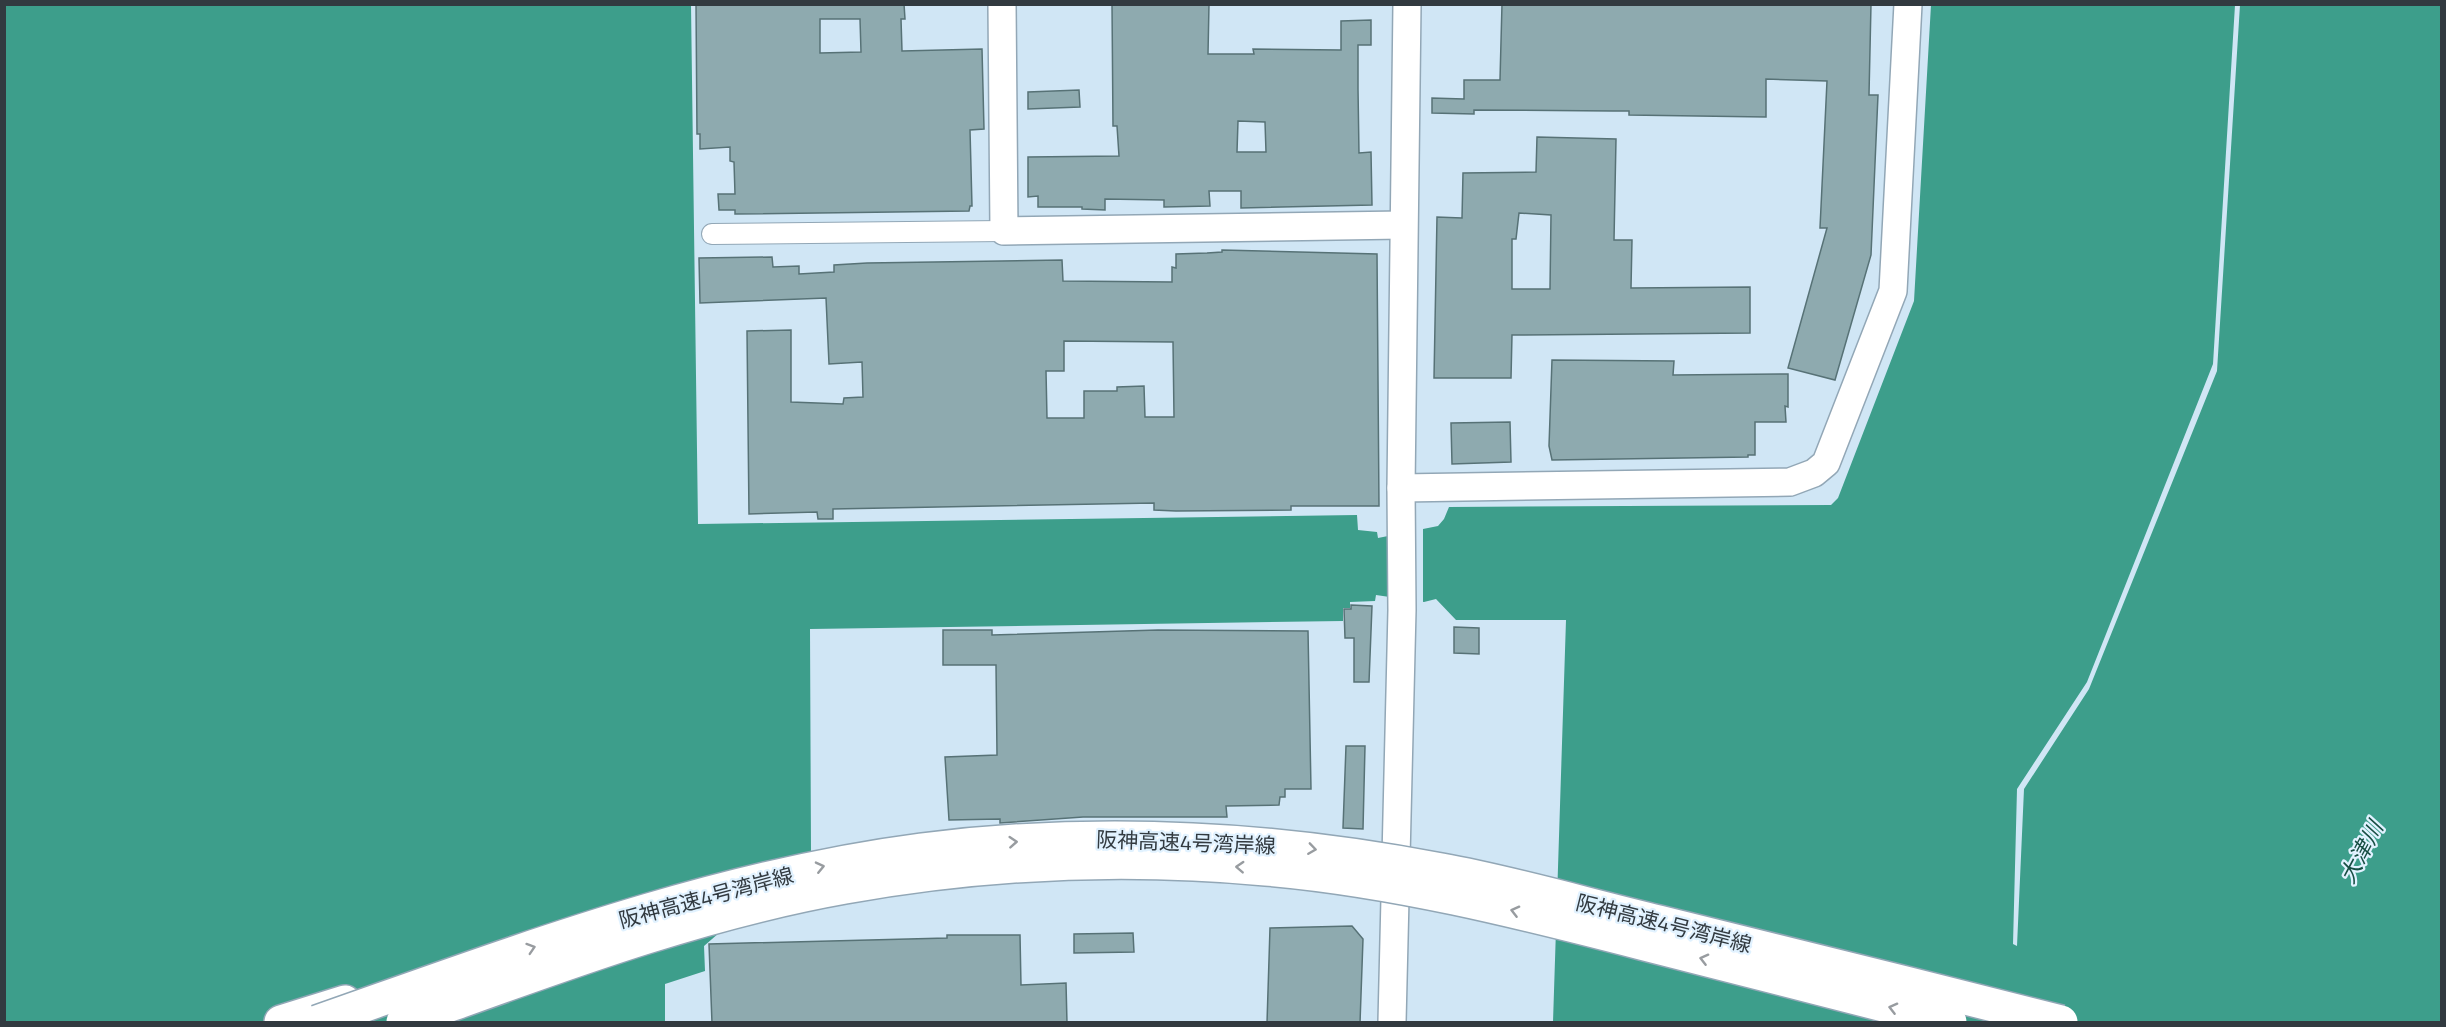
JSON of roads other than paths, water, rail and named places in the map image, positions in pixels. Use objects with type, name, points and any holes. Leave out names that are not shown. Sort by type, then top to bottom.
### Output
[{"type":"highway","name":"阪神高速4号湾岸線","points":[[317,1023],[496,959],[676,903],[755,882],[836,864],[922,850],[1015,841],[1101,838],[1182,839],[1270,844],[1445,870],[1869,973],[2061,1023]]},
{"type":"highway","name":"阪神高速4号湾岸線","points":[[403,1023],[591,955],[769,904],[842,888],[926,874],[1093,861],[1266,869],[1433,893],[1561,923],[1950,1023]]},
{"type":"highway","points":[[281,1023],[419,978],[496,959]]},
{"type":"street","points":[[1002,4],[1004,231]]},
{"type":"street","points":[[1392,1023],[1402,610],[1403,225],[1407,4]]},
{"type":"street","points":[[1401,488],[1790,482],[1814,473],[1826,463],[1893,291],[1908,4]]},
{"type":"street","points":[[712,234],[1403,225]]},
{"type":"water","name":"大津川","points":[[5,5],[691,5],[698,524],[1357,515],[1358,530],[1377,532],[1378,538],[1438,526],[1449,507],[1831,505],[1838,498],[1914,301],[1931,5],[2441,5],[2441,1022],[1553,1022],[1566,620],[1456,620],[1436,599],[1424,602],[1376,595],[1375,601],[1350,602],[1350,608],[1343,608],[1343,621],[810,629],[811,853],[704,946],[705,971],[665,984],[665,1022],[5,1022]]}]
